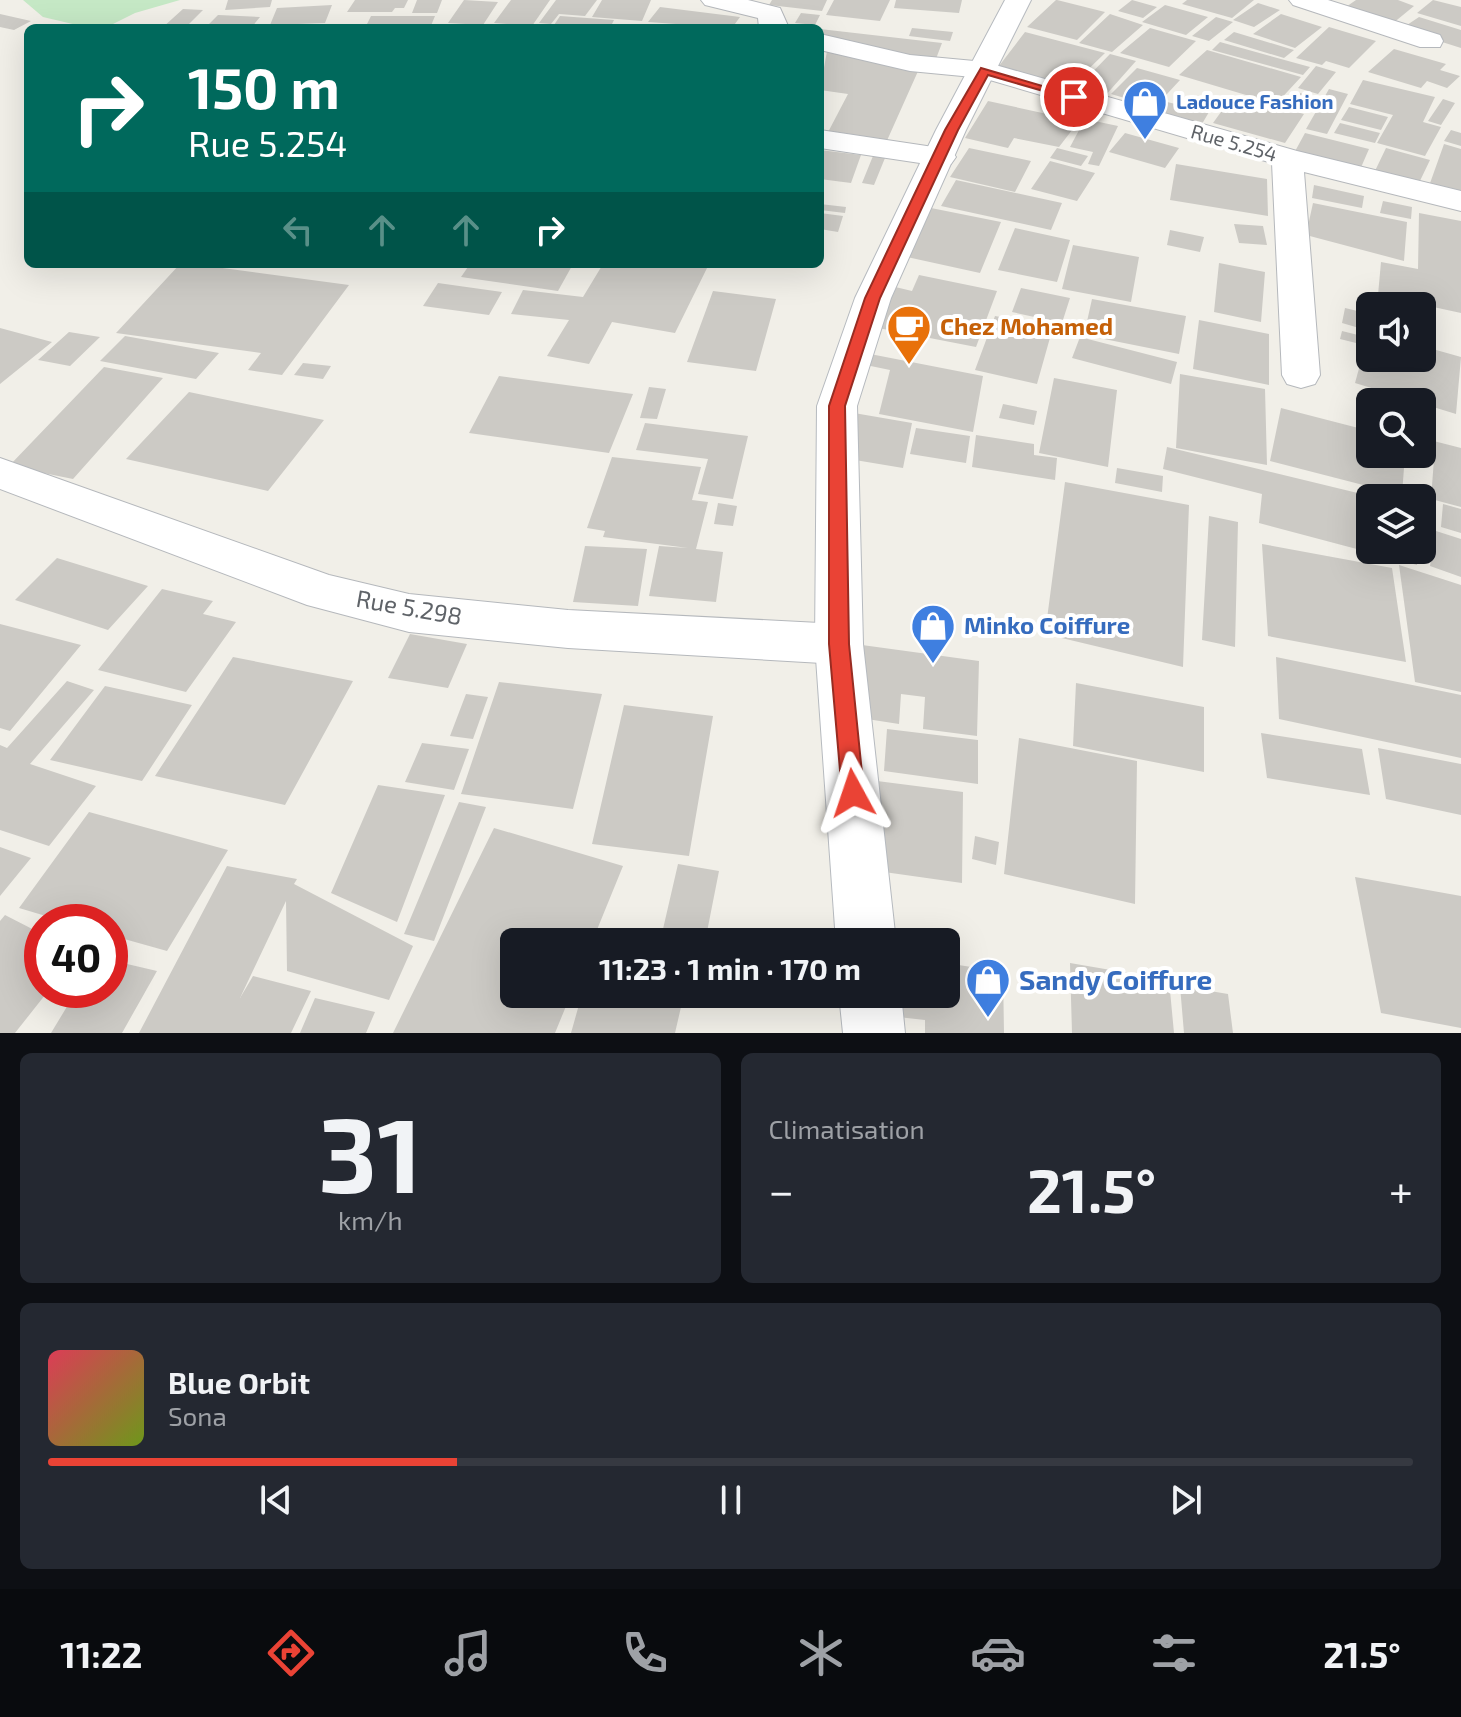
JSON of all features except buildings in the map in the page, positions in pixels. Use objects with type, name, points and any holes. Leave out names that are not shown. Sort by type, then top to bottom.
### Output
[{"type":"street","points":[[714,0],[771,13],[771,24]]},
{"type":"street","points":[[865,928],[839,644],[837,406],[873,298],[1018,0]]},
{"type":"street","points":[[1302,0],[1430,41]]},
{"type":"street","name":"Rue 5.254","points":[[824,43],[910,63],[985,70],[1287,158],[1461,201]]},
{"type":"street","points":[[824,140],[940,157]]},
{"type":"street","points":[[1287,158],[1294,211],[1293,272],[1301,375]]},
{"type":"street","name":"Rue 5.298","points":[[0,473],[324,592],[409,613],[568,629],[839,644]]},
{"type":"street","points":[[871,1008],[874,1033]]},
{"type":"green space","points":[[23,0],[180,0],[135,13],[113,24],[73,24],[43,17]]},
{"type":"place","name":"Ladouce Fashion","points":[[1145,141]]},
{"type":"place","name":"Chez Mohamed","points":[[909,366]]},
{"type":"place","name":"Minko Coiffure","points":[[933,665]]},
{"type":"place","name":"Sandy Coiffure","points":[[988,1019]]},
{"type":"route","points":[[853,793],[839,644],[837,406],[873,298],[951,130],[985,70],[1074,97]]}]
